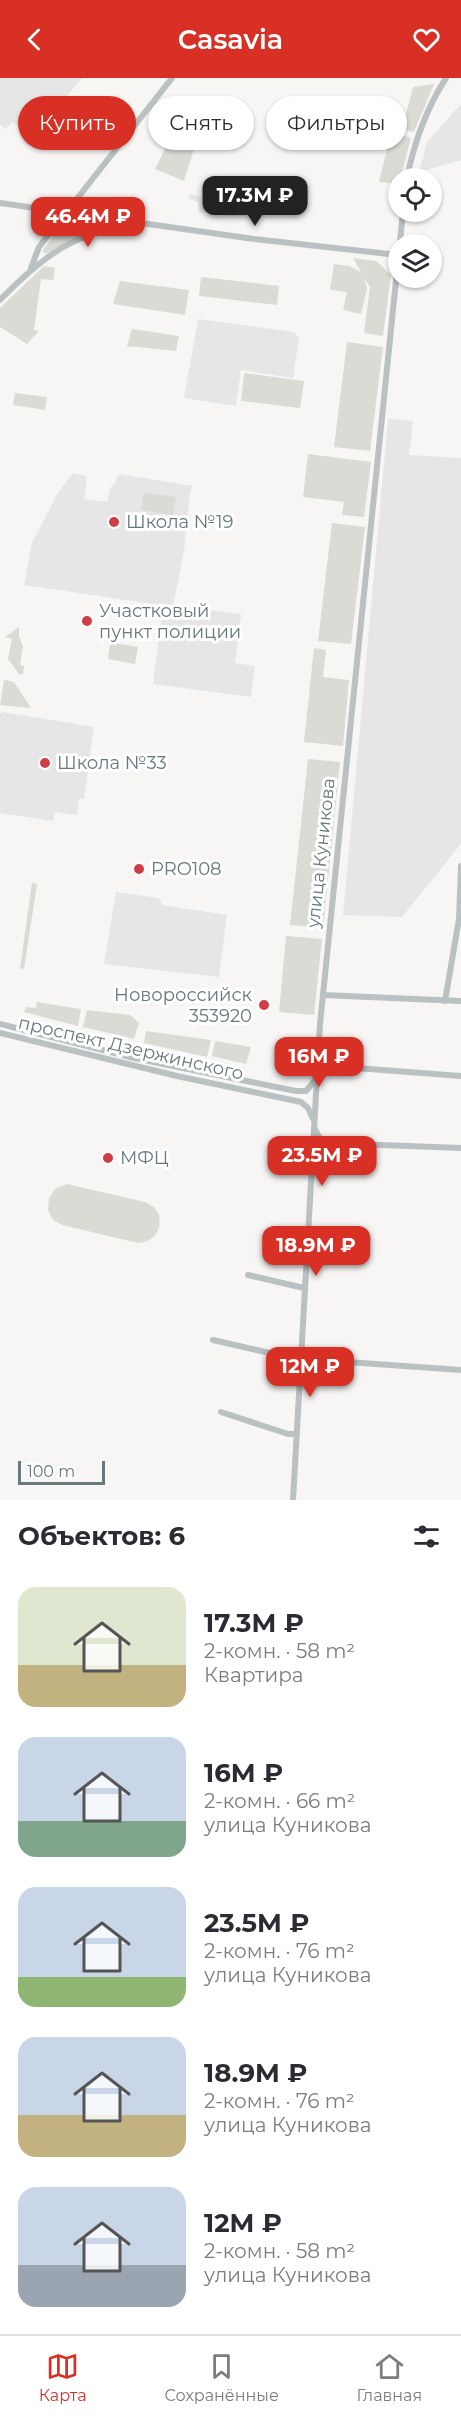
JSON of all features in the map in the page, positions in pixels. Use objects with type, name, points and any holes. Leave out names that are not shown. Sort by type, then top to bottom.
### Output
[{"type":"street","points":[[31,268],[39,247],[172,78]]},
{"type":"street","points":[[410,168],[417,138],[437,92],[446,78]]},
{"type":"street","points":[[0,203],[143,224],[388,254]]},
{"type":"street","points":[[85,214],[99,219],[106,229]]},
{"type":"street","points":[[0,300],[31,268],[68,245],[106,229],[143,224]]},
{"type":"street","name":"улица Куникова","points":[[293,1500],[314,1099],[395,288]]},
{"type":"street","points":[[445,1001],[460,920],[461,868]]},
{"type":"street","points":[[323,995],[461,1001]]},
{"type":"street","name":"проспект Дзержинского","points":[[0,1024],[134,1058],[302,1092],[314,1099]]},
{"type":"street","name":"проспект Дзержинского","points":[[0,1033],[132,1066],[301,1102]]},
{"type":"street","points":[[132,1066],[134,1058]]},
{"type":"street","points":[[317,1065],[461,1076]]},
{"type":"street","points":[[302,1092],[310,1088],[316,1077]]},
{"type":"street","points":[[301,1102],[314,1099]]},
{"type":"street","points":[[301,1102],[308,1108],[317,1135],[328,1143]]},
{"type":"street","points":[[311,1157],[319,1146],[328,1143],[461,1148]]},
{"type":"street","points":[[248,1275],[304,1288]]},
{"type":"street","points":[[213,1340],[300,1360]]},
{"type":"street","points":[[347,1362],[461,1370]]},
{"type":"street","points":[[221,1412],[288,1434],[297,1434]]},
{"type":"shaded area","points":[[0,78],[82,78],[67,96],[18,96],[18,126],[12,122],[6,129],[0,125]]},
{"type":"shaded area","points":[[434,84],[414,132],[407,130],[407,110],[413,87]]},
{"type":"shaded area","points":[[461,104],[461,160],[433,168],[420,168],[427,142]]},
{"type":"shaded area","points":[[407,137],[411,138],[403,168],[388,168],[388,183],[379,182],[387,150],[407,150]]},
{"type":"shaded area","points":[[164,150],[194,150],[184,181],[155,169]]},
{"type":"shaded area","points":[[189,194],[202,197],[206,195],[231,203],[228,210],[233,211],[235,216],[199,212],[198,202],[188,198]]},
{"type":"shaded area","points":[[64,221],[94,225],[96,231],[74,238],[46,254],[42,251]]},
{"type":"shaded area","points":[[353,258],[376,261],[388,272],[389,288],[383,336],[364,333],[370,287],[364,278],[367,289],[361,314],[343,310],[347,292],[330,290],[334,264],[349,266],[361,272]]},
{"type":"shaded area","points":[[44,266],[55,268],[53,280],[41,279],[34,330],[39,331],[27,344],[0,327],[0,308]]},
{"type":"shaded area","points":[[201,277],[279,286],[277,305],[199,296]]},
{"type":"shaded area","points":[[120,281],[189,290],[185,315],[113,304]]},
{"type":"shaded area","points":[[198,319],[294,332],[299,338],[293,378],[241,370],[236,406],[184,398]]},
{"type":"shaded area","points":[[132,329],[179,336],[176,351],[127,346]]},
{"type":"shaded area","points":[[347,342],[383,347],[370,451],[334,447]]},
{"type":"shaded area","points":[[244,373],[304,381],[300,408],[241,401]]},
{"type":"shaded area","points":[[15,393],[47,397],[45,410],[13,405]]},
{"type":"shaded area","points":[[388,419],[413,421],[409,455],[461,458],[461,844],[402,917],[343,915]]},
{"type":"shaded area","points":[[308,454],[371,462],[364,517],[342,515],[344,502],[303,497]]},
{"type":"shaded area","name":"Школа №19","points":[[73,473],[87,476],[84,499],[107,502],[110,488],[119,474],[193,486],[190,492],[184,550],[173,607],[24,585],[32,543],[57,494]]},
{"type":"shaded area","points":[[144,493],[176,497],[173,515],[141,510]]},
{"type":"shaded area","points":[[332,523],[365,527],[351,644],[318,641]]},
{"type":"shaded area","points":[[192,608],[241,614],[235,663],[255,666],[251,697],[153,684],[162,615],[190,618]]},
{"type":"shaded area","points":[[19,627],[19,636],[23,646],[20,665],[24,666],[23,674],[20,675],[8,659],[12,639],[5,637]]},
{"type":"shaded area","points":[[110,642],[138,647],[135,664],[108,659]]},
{"type":"shaded area","points":[[314,648],[326,650],[323,677],[349,680],[343,746],[304,742]]},
{"type":"shaded area","points":[[4,680],[14,682],[31,708],[0,705]]},
{"type":"shaded area","name":"Школа №33","points":[[0,713],[94,727],[84,799],[79,799],[77,815],[55,812],[53,821],[0,813]]},
{"type":"shaded area","points":[[308,759],[340,762],[323,928],[290,925]]},
{"type":"shaded area","points":[[32,883],[37,884],[24,969],[20,968]]},
{"type":"shaded area","points":[[116,892],[159,898],[162,905],[227,915],[219,977],[104,964]]},
{"type":"shaded area","points":[[286,936],[322,939],[314,1015],[279,1012]]},
{"type":"shaded area","points":[[37,1002],[81,1009],[78,1026],[24,1012],[26,1007],[36,1008]]},
{"type":"shaded area","points":[[87,1010],[130,1015],[139,1023],[134,1039],[83,1027]]},
{"type":"shaded area","points":[[146,1031],[211,1040],[207,1057],[144,1043]]},
{"type":"shaded area","points":[[215,1041],[251,1047],[246,1064],[212,1056]]},
{"type":"shaded area","points":[[67,1184],[145,1202],[154,1207],[160,1221],[156,1235],[138,1243],[62,1225],[53,1220],[48,1210],[49,1198],[56,1188]]},
{"type":"place","name":"Школа №19","points":[[114,522]]},
{"type":"place","name":"Участковый пункт полиции","points":[[87,621]]},
{"type":"place","name":"Школа №33","points":[[45,763]]},
{"type":"place","name":"PRO108","points":[[139,869]]},
{"type":"place","name":"Новороссийск 353920","points":[[264,1005]]},
{"type":"place","name":"МФЦ","points":[[108,1158]]}]
